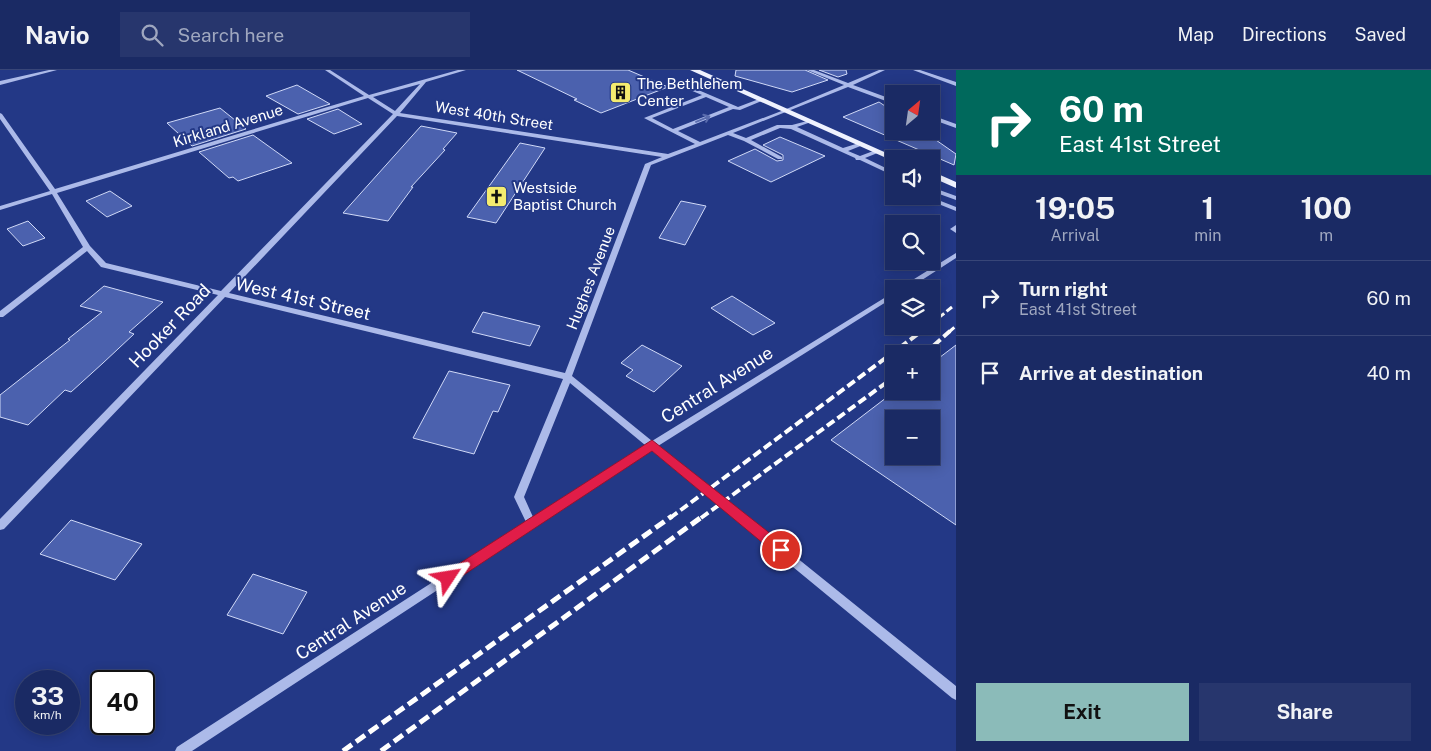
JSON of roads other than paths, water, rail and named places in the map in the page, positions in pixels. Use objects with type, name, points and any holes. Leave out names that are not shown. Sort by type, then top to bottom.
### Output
[{"type":"main road","points":[[694,70],[885,154]]},
{"type":"main road","points":[[940,178],[956,185]]},
{"type":"street","points":[[0,83],[55,70]]},
{"type":"street","name":"West 40th Street","points":[[328,70],[396,114],[668,156]]},
{"type":"street","name":"Kirkland Avenue","points":[[0,208],[366,96],[464,70]]},
{"type":"street","points":[[809,70],[885,99]]},
{"type":"street","name":"Hughes Avenue","points":[[532,524],[519,497],[568,377],[648,164],[786,111],[883,70]]},
{"type":"street","points":[[915,70],[956,84]]},
{"type":"street","points":[[923,73],[932,70]]},
{"type":"street","points":[[716,80],[692,88],[738,109],[761,100]]},
{"type":"street","name":"Hooker Road","points":[[0,526],[396,114],[424,82]]},
{"type":"street","points":[[647,118],[707,95]]},
{"type":"street","points":[[673,131],[733,107]]},
{"type":"street","name":"West 41st Street","points":[[0,115],[54,192],[87,246],[104,265],[221,295],[568,377],[652,444]]},
{"type":"street","points":[[647,118],[700,144]]},
{"type":"street","points":[[940,120],[956,126]]},
{"type":"street","points":[[792,127],[809,121]]},
{"type":"street","points":[[746,140],[779,126],[792,127],[885,170]]},
{"type":"street","points":[[727,134],[746,140],[780,158]]},
{"type":"street","points":[[832,146],[848,138]]},
{"type":"street","points":[[842,151],[861,144]]},
{"type":"street","points":[[858,159],[878,151]]},
{"type":"street","points":[[940,191],[954,195]]},
{"type":"street","points":[[940,203],[956,209]]},
{"type":"street","points":[[0,315],[87,246]]},
{"type":"street","points":[[916,280],[956,255]]},
{"type":"street","name":"Central Avenue","points":[[181,751],[652,444],[885,300]]},
{"type":"street","points":[[652,444],[956,694]]},
{"type":"railway","points":[[940,317],[952,307]]},
{"type":"railway","points":[[949,332],[956,326]]},
{"type":"railway","points":[[934,345],[950,331]]},
{"type":"railway","points":[[670,518],[917,335]]},
{"type":"railway","points":[[701,518],[885,384]]},
{"type":"railway","points":[[343,751],[672,516]]},
{"type":"railway","points":[[381,751],[703,516]]},
{"type":"place","name":"The Bethlehem Center","points":[[621,93]]},
{"type":"place","name":"Westside Baptist Church","points":[[497,197]]}]
